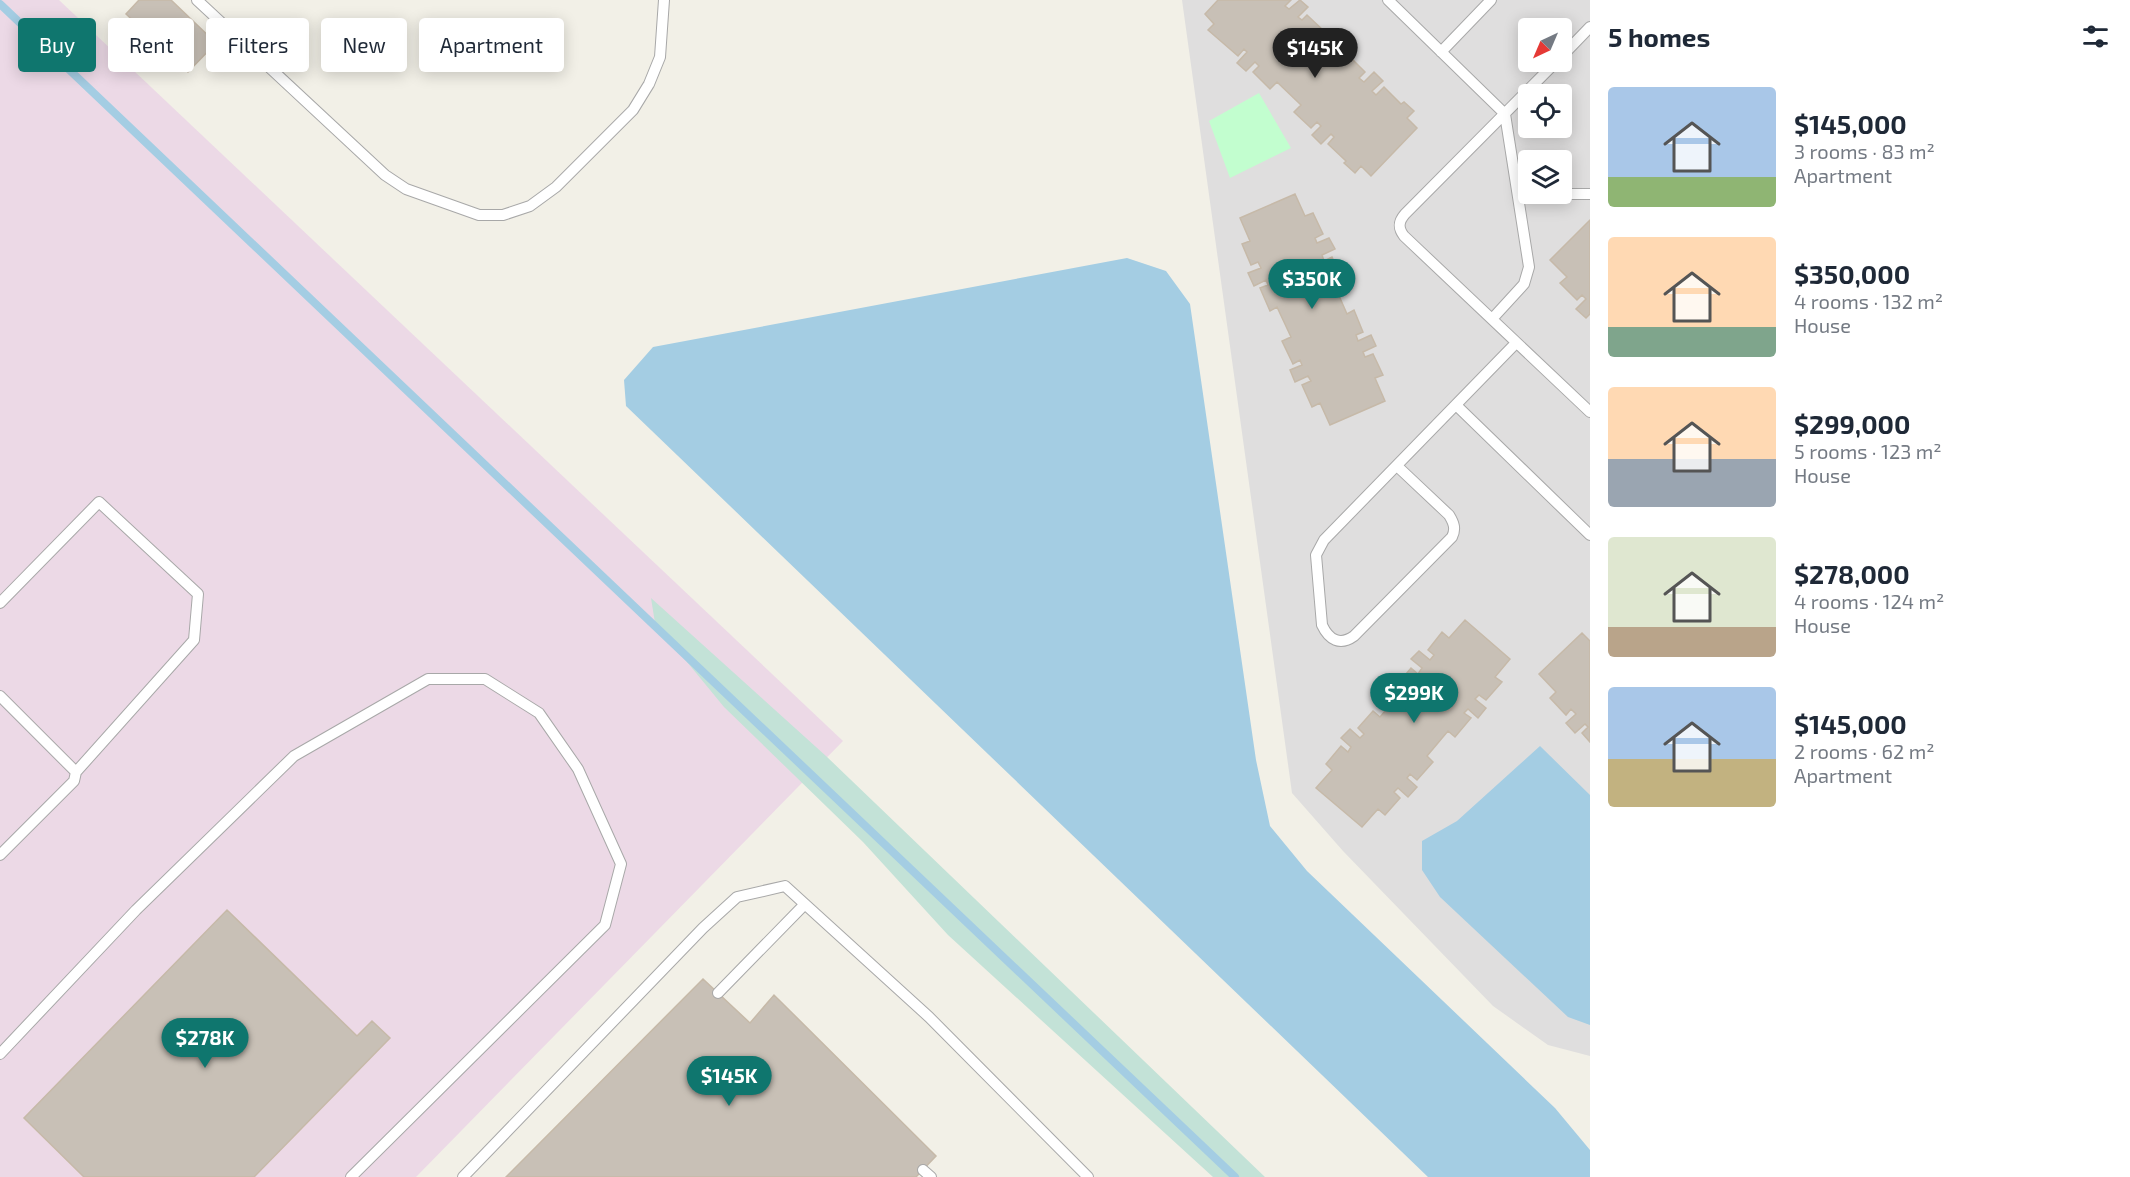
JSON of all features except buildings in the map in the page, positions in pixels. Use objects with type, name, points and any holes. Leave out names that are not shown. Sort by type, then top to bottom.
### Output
[{"type":"lane","points":[[205,2],[385,175],[406,189],[479,215],[503,215],[530,206],[556,187],[633,110],[649,84],[660,57],[664,0]]},
{"type":"lane","points":[[1388,0],[1505,114],[1518,194]]},
{"type":"lane","points":[[1441,52],[1491,0]]},
{"type":"lane","points":[[1572,46],[1590,27]]},
{"type":"lane","points":[[1546,72],[1405,214],[1399,224],[1404,236],[1590,412]]},
{"type":"lane","points":[[1572,194],[1590,194]]},
{"type":"lane","points":[[1492,319],[1515,296],[1524,284],[1528,272],[1529,261],[1520,204]]},
{"type":"lane","points":[[1397,466],[1449,515],[1455,528],[1454,533],[1354,636],[1347,640],[1336,641],[1330,638],[1322,625],[1316,565],[1318,548],[1397,466],[1516,343]]},
{"type":"lane","points":[[1456,405],[1590,535]]},
{"type":"lane","points":[[0,603],[99,502],[198,594],[194,640],[76,772],[75,781],[0,855]]},
{"type":"lane","points":[[0,1054],[136,910],[294,756],[428,679],[485,679],[539,713],[578,768],[621,864],[605,925],[351,1177]]},
{"type":"lane","points":[[0,696],[76,772]]},
{"type":"lane","points":[[463,1177],[703,928],[737,897],[785,886],[929,1017],[1088,1177]]},
{"type":"lane","points":[[718,993],[805,904]]},
{"type":"shaded area","points":[[0,0],[59,0],[78,18],[18,18],[18,72],[96,72],[96,35],[108,46],[108,72],[135,72],[843,741],[416,1177],[0,1177]]},
{"type":"shaded area","points":[[1182,0],[1590,0],[1590,1056],[1548,1045],[1493,1006],[1343,851],[1292,793]]},
{"type":"shaded area","points":[[1127,258],[1166,271],[1190,304],[1256,760],[1270,826],[1307,871],[1555,1108],[1590,1150],[1590,1177],[1428,1177],[626,406],[624,380],[653,347]]},
{"type":"shaded area","points":[[651,598],[826,756],[1265,1177],[1213,1177],[948,935],[863,842],[724,707],[655,623]]},
{"type":"shaded area","points":[[1540,746],[1590,795],[1590,1025],[1568,1017],[1440,897],[1422,870],[1422,841],[1457,821]]},
{"type":"green space","points":[[1259,93],[1291,148],[1230,178],[1209,121]]},
{"type":"waterway","points":[[0,4],[1235,1177]]}]
